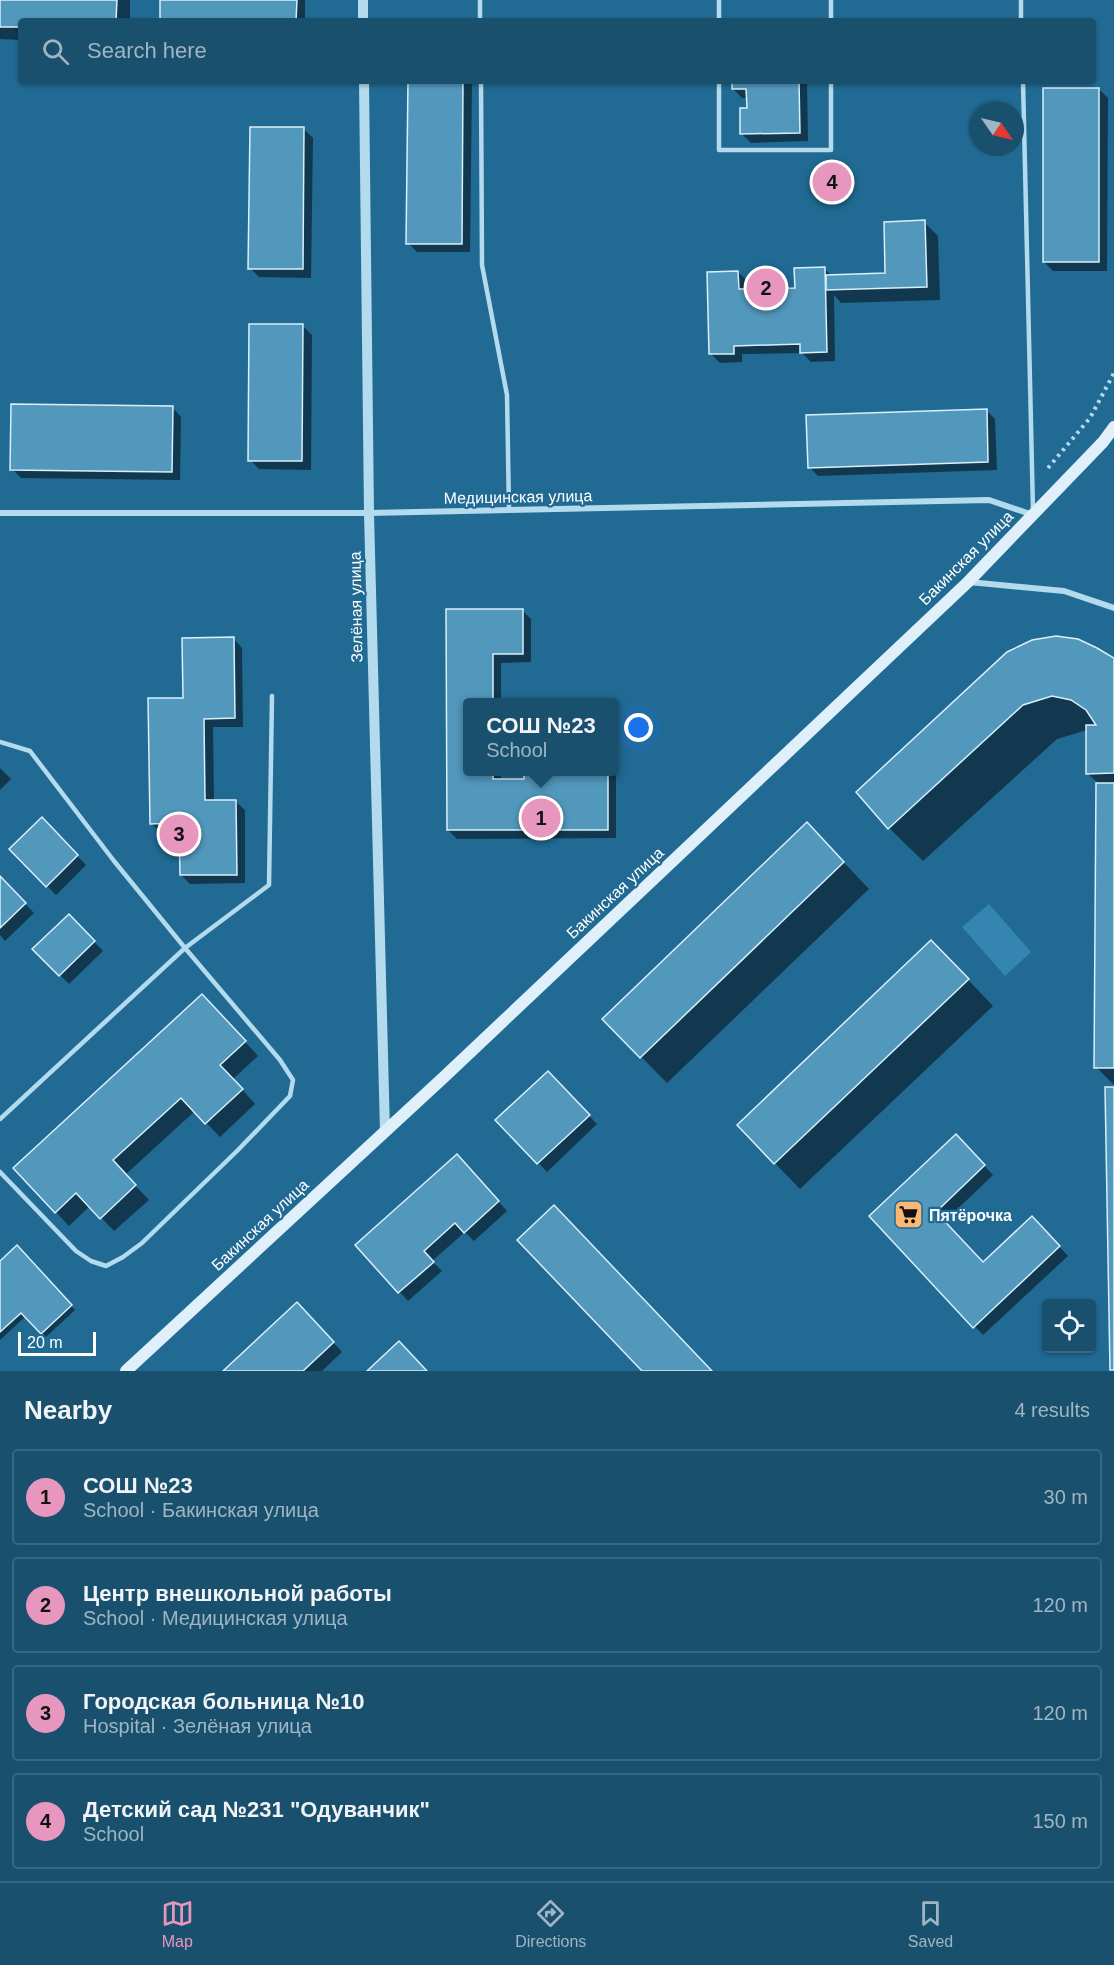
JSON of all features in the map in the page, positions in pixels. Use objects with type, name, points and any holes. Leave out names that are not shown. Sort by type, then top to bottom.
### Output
[{"type":"main road","name":"Бакинская улица","points":[[126,1371],[385,1132],[968,582],[1114,427]]},
{"type":"street","points":[[363,0],[363,18]]},
{"type":"street","name":"Зелёная улица","points":[[364,84],[369,513],[385,1132]]},
{"type":"street","name":"Медицинская улица","points":[[0,513],[369,513],[989,500],[1033,515]]},
{"type":"street","points":[[968,582],[1064,591],[1114,608]]},
{"type":"lane","points":[[480,0],[480,18]]},
{"type":"lane","points":[[719,0],[719,18]]},
{"type":"lane","points":[[831,0],[831,18]]},
{"type":"lane","points":[[1021,0],[1021,18]]},
{"type":"lane","points":[[481,84],[482,265],[507,395],[509,510]]},
{"type":"lane","points":[[719,84],[719,150],[831,150],[831,84]]},
{"type":"lane","points":[[1023,84],[1033,515]]},
{"type":"lane","points":[[0,1119],[185,948],[269,885],[272,696]]},
{"type":"lane","points":[[0,742],[30,751],[185,948],[280,1060],[293,1080],[290,1096],[238,1150],[142,1243],[106,1266],[91,1261],[76,1251],[0,1173]]},
{"type":"path","points":[[1032,486],[1090,418],[1114,373]]},
{"type":"shaded area","points":[[989,904],[1031,952],[1005,976],[962,927]]},
{"type":"building","points":[[0,0],[117,0],[116,18],[18,18],[18,27],[0,27]]},
{"type":"building","points":[[160,0],[297,0],[296,18],[160,18]]},
{"type":"building","points":[[408,84],[463,84],[462,244],[406,244]]},
{"type":"building","points":[[732,84],[799,84],[800,133],[740,134],[740,108],[747,108],[746,89],[732,89]]},
{"type":"building","points":[[1043,88],[1099,88],[1099,262],[1043,262]]},
{"type":"building","points":[[250,127],[304,127],[303,269],[248,269]]},
{"type":"building","points":[[925,220],[927,287],[826,290],[826,275],[885,273],[884,222]]},
{"type":"building","points":[[825,267],[827,352],[800,353],[800,344],[734,346],[734,354],[709,354],[707,272],[738,271],[739,289],[795,288],[794,268]]},
{"type":"building","points":[[249,324],[303,324],[302,461],[248,461]]},
{"type":"building","points":[[11,404],[173,406],[172,472],[10,470]]},
{"type":"building","points":[[987,409],[988,462],[808,468],[806,415]]},
{"type":"building","points":[[446,609],[523,609],[523,654],[493,654],[493,698],[463,698],[463,776],[524,779],[524,776],[608,776],[608,830],[447,830]]},
{"type":"building","points":[[1056,636],[1078,639],[1114,658],[1114,773],[1086,774],[1086,725],[1096,725],[1086,710],[1071,700],[1052,696],[1023,705],[888,829],[856,792],[1007,652],[1032,640]]},
{"type":"building","points":[[234,637],[235,718],[204,719],[205,800],[236,800],[237,875],[180,875],[179,823],[150,824],[148,698],[183,698],[182,638]]},
{"type":"building","points":[[1096,783],[1114,783],[1114,1068],[1094,1068]]},
{"type":"building","points":[[42,817],[78,855],[46,887],[9,849]]},
{"type":"building","points":[[807,822],[844,862],[640,1058],[602,1019]]},
{"type":"building","points":[[0,876],[26,903],[0,928]]},
{"type":"building","points":[[69,914],[95,941],[59,976],[32,949]]},
{"type":"building","points":[[931,940],[969,979],[774,1164],[737,1125]]},
{"type":"building","points":[[202,994],[246,1041],[220,1065],[243,1089],[205,1124],[181,1098],[113,1160],[136,1185],[100,1219],[76,1193],[55,1213],[13,1168]]},
{"type":"building","points":[[548,1071],[590,1115],[537,1164],[495,1120]]},
{"type":"building","points":[[1105,1087],[1114,1087],[1114,1370],[1110,1370]]},
{"type":"building","points":[[956,1134],[985,1165],[936,1212],[983,1262],[1032,1216],[1060,1246],[973,1328],[869,1216]]},
{"type":"building","points":[[457,1154],[499,1201],[464,1233],[455,1223],[424,1251],[434,1262],[398,1293],[355,1245]]},
{"type":"building","points":[[554,1205],[712,1371],[642,1371],[517,1240]]},
{"type":"building","points":[[17,1245],[72,1305],[41,1334],[21,1313],[0,1332],[0,1261]]},
{"type":"building","points":[[297,1302],[334,1342],[303,1371],[223,1371]]},
{"type":"building","points":[[399,1341],[427,1371],[367,1371]]},
{"type":"place","name":"Детский сад №231 \"Одуванчик\"","points":[[832,182]]},
{"type":"place","name":"Центр внешкольной работы","points":[[766,288]]},
{"type":"place","name":"СОШ №23","points":[[541,818]]},
{"type":"place","name":"Городская больница №10","points":[[179,834]]},
{"type":"place","name":"Пятёрочка","points":[[908,1215]]}]
